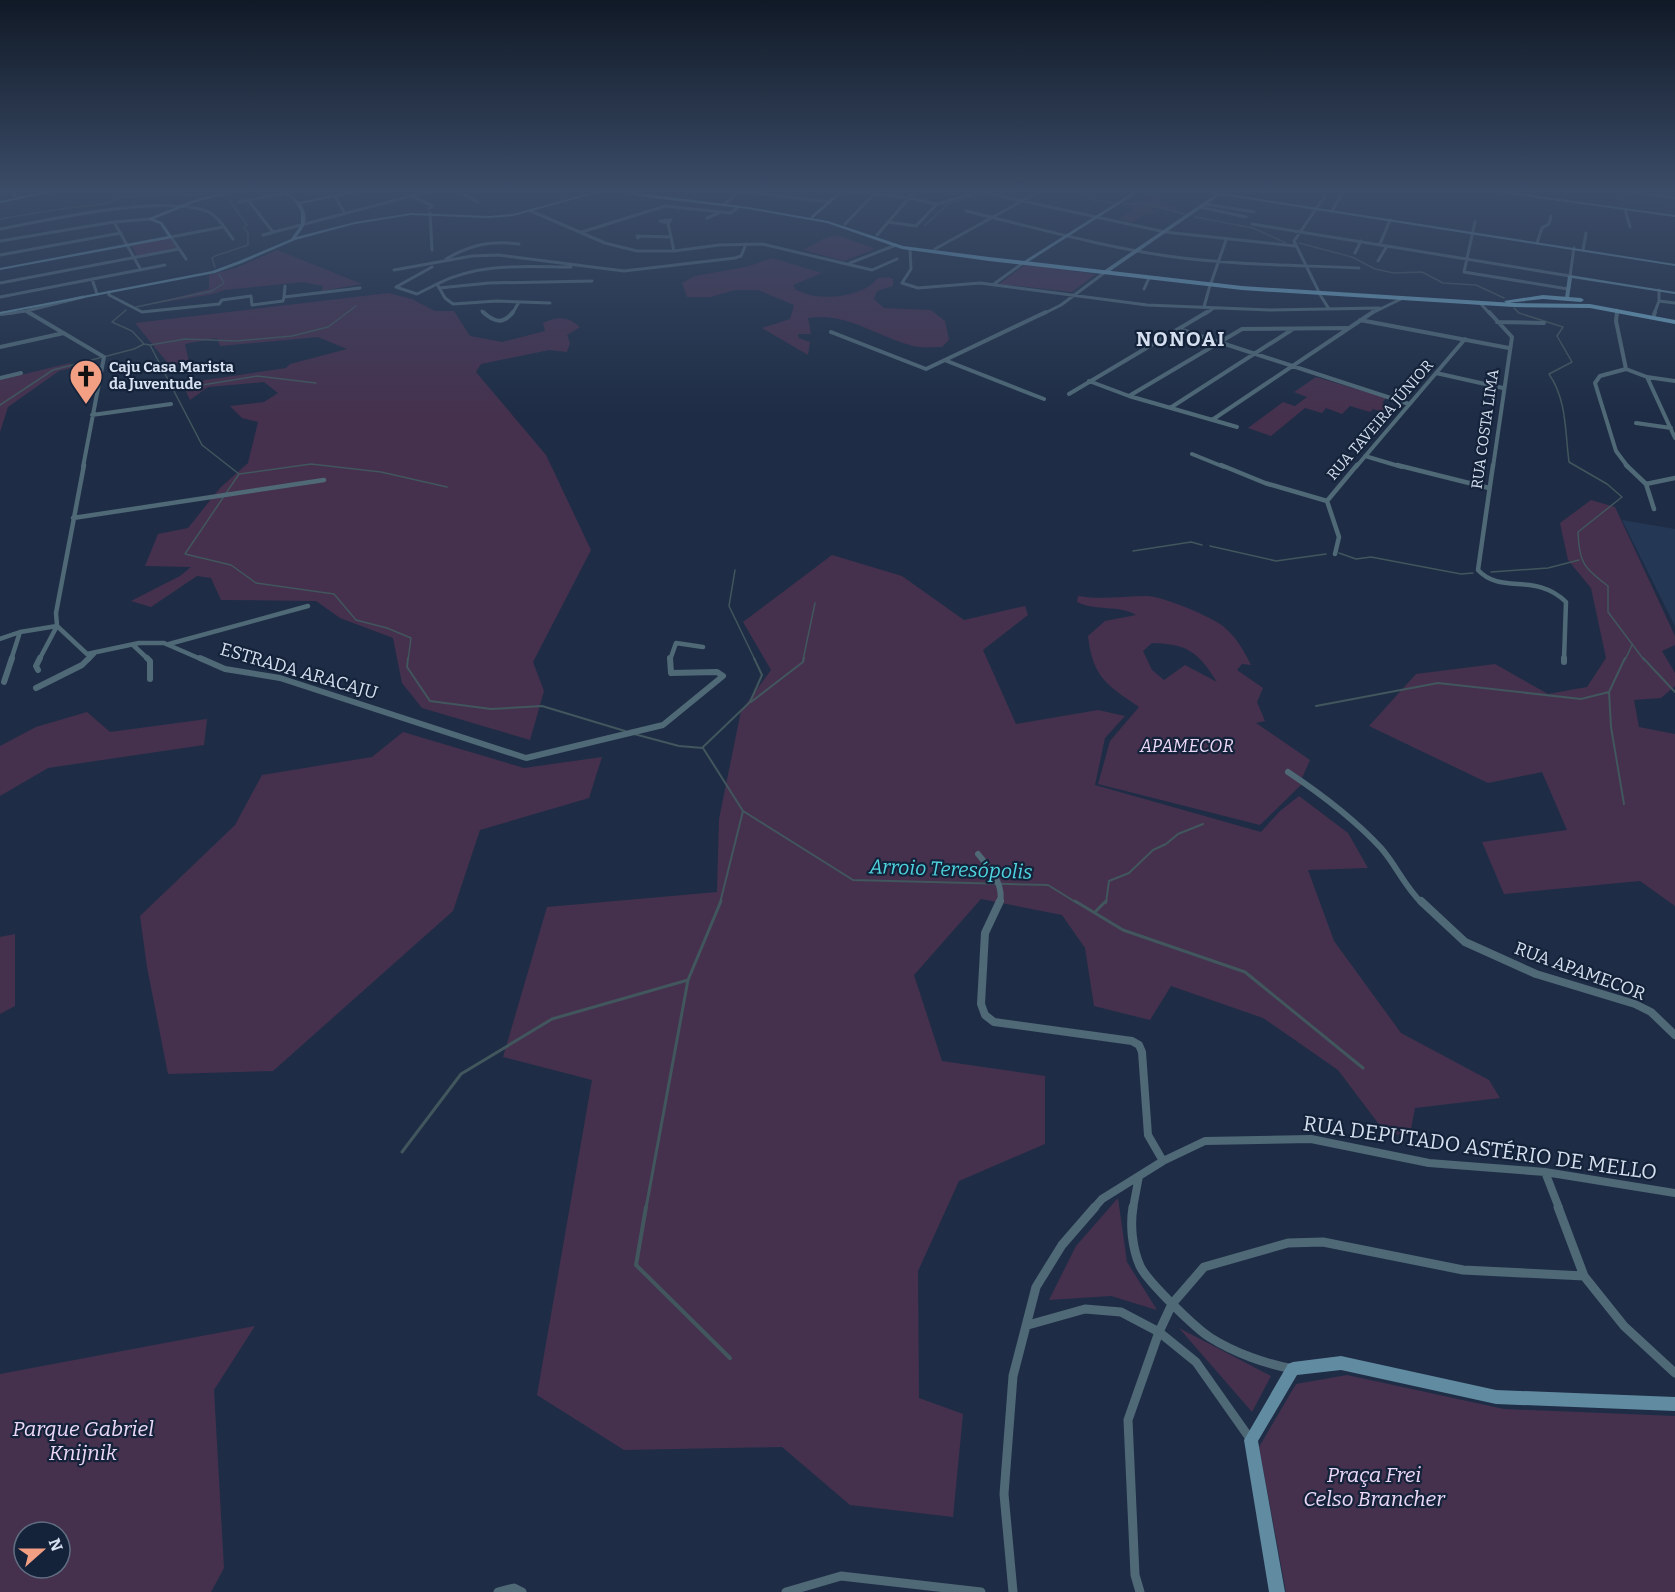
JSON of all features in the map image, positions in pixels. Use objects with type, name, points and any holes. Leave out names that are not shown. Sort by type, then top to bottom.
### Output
[{"type":"main road","points":[[1052,265],[1211,284]]},
{"type":"main road","points":[[1106,272],[1211,284],[1377,297],[1481,304],[1590,306],[1675,321]]},
{"type":"main road","points":[[1319,292],[1501,302],[1521,298],[1567,298],[1675,321]]},
{"type":"main road","points":[[1377,297],[1389,304]]},
{"type":"main road","points":[[1406,299],[1418,297]]},
{"type":"main road","points":[[1521,298],[1522,302],[1532,306]]},
{"type":"main road","points":[[1564,306],[1568,303],[1567,298]]},
{"type":"street","points":[[0,269],[20,265]]},
{"type":"street","points":[[0,283],[96,265]]},
{"type":"street","points":[[139,265],[141,270]]},
{"type":"street","points":[[0,297],[164,265]]},
{"type":"street","points":[[0,314],[234,265]]},
{"type":"street","points":[[394,270],[419,265]]},
{"type":"street","points":[[579,265],[636,271],[679,265]]},
{"type":"street","points":[[855,265],[872,270],[884,265]]},
{"type":"street","points":[[911,265],[911,271],[902,281],[909,286],[923,288],[967,283],[1138,304],[1215,308],[1379,308]]},
{"type":"street","points":[[994,285],[1021,265]]},
{"type":"street","points":[[831,332],[926,369],[947,361],[1060,305],[1116,265]]},
{"type":"street","points":[[1204,307],[1218,265]]},
{"type":"street","points":[[1289,265],[1359,268]]},
{"type":"street","points":[[1465,265],[1464,272],[1568,290]]},
{"type":"street","points":[[1509,265],[1675,292]]},
{"type":"street","points":[[1567,298],[1572,265]]},
{"type":"street","points":[[1304,266],[1329,309]]},
{"type":"street","points":[[432,267],[396,287],[417,294],[438,286],[453,276],[483,269],[592,267]]},
{"type":"street","points":[[1144,289],[1149,278]]},
{"type":"street","points":[[92,279],[97,294]]},
{"type":"street","points":[[438,286],[592,281]]},
{"type":"street","points":[[108,292],[109,295],[142,312],[219,304],[222,300],[251,296],[252,305],[282,302],[285,286]]},
{"type":"street","points":[[438,286],[445,298],[453,304],[497,301],[550,303]]},
{"type":"street","points":[[284,297],[360,288]]},
{"type":"street","points":[[1654,315],[1659,301],[1659,290]]},
{"type":"street","points":[[0,314],[26,311],[84,296]]},
{"type":"street","points":[[1212,420],[1379,308],[1406,299]]},
{"type":"street","points":[[1659,301],[1675,303]]},
{"type":"street","points":[[482,311],[493,321],[507,320],[512,317],[519,302]]},
{"type":"street","name":"RUA COSTA LIMA","points":[[1481,304],[1512,337],[1478,570],[1481,575],[1492,582],[1527,582],[1561,594],[1566,602],[1563,662]]},
{"type":"street","points":[[1069,394],[1215,308]]},
{"type":"street","points":[[1617,310],[1616,321],[1626,369]]},
{"type":"street","points":[[26,311],[104,357],[56,613],[57,626],[37,660],[38,670]]},
{"type":"street","points":[[1360,320],[1509,348]]},
{"type":"street","points":[[1497,322],[1544,323]]},
{"type":"street","points":[[1129,396],[1242,329],[1347,328]]},
{"type":"street","points":[[1179,329],[1409,404]]},
{"type":"street","points":[[1170,408],[1293,329]]},
{"type":"street","points":[[0,347],[65,333]]},
{"type":"street","name":"RUA TAVEIRA JÚNIOR","points":[[1335,554],[1339,537],[1327,501],[1465,339]]},
{"type":"street","points":[[947,361],[1044,399]]},
{"type":"street","points":[[1654,509],[1646,484],[1624,464],[1616,451],[1595,383],[1600,376],[1626,369],[1647,377],[1675,381]]},
{"type":"street","points":[[0,378],[21,373]]},
{"type":"street","points":[[1436,373],[1503,388]]},
{"type":"street","points":[[1647,377],[1675,438]]},
{"type":"street","points":[[1089,381],[1129,396],[1237,427]]},
{"type":"street","points":[[92,415],[171,404]]},
{"type":"street","points":[[1636,423],[1671,428]]},
{"type":"street","points":[[1192,454],[1265,483],[1327,501]]},
{"type":"street","points":[[1365,456],[1422,474],[1489,488]]},
{"type":"street","points":[[1646,484],[1675,478]]},
{"type":"street","points":[[73,518],[324,480]]},
{"type":"street","points":[[168,644],[308,606]]},
{"type":"street","points":[[0,639],[20,632],[57,626]]},
{"type":"street","points":[[57,626],[87,654],[94,654]]},
{"type":"street","points":[[4,682],[20,632]]},
{"type":"street","name":"ESTRADA ARACAJU","points":[[94,654],[133,645],[168,644],[225,669],[280,678],[526,758],[663,725],[723,676],[717,672],[671,673],[669,667],[671,655],[676,643],[704,647]]},
{"type":"street","points":[[133,645],[150,661],[150,679]]},
{"type":"street","points":[[36,688],[81,665],[94,654]]},
{"type":"street","name":"RUA APAMECOR","points":[[1288,772],[1314,789],[1381,848],[1413,894],[1466,942],[1536,974],[1635,1004],[1651,1012],[1675,1035]]},
{"type":"street","points":[[978,854],[1002,891],[999,907],[985,933],[981,1004],[986,1015],[994,1022],[1132,1041],[1139,1045],[1142,1052],[1148,1135],[1163,1161]]},
{"type":"street","name":"RUA DEPUTADO ASTÉRIO DE MELLO","points":[[1014,1592],[1004,1494],[1013,1376],[1036,1287],[1062,1245],[1102,1199],[1138,1176],[1163,1161],[1205,1142],[1311,1139],[1429,1163],[1545,1172],[1675,1193]]},
{"type":"street","points":[[1545,1172],[1584,1276],[1623,1326],[1675,1373]]},
{"type":"street","points":[[1138,1176],[1130,1224],[1140,1266],[1172,1304],[1210,1338],[1271,1365],[1293,1369],[1341,1363],[1496,1396],[1675,1404]]},
{"type":"street","points":[[1140,1592],[1135,1575],[1128,1420],[1159,1332],[1172,1304],[1204,1268],[1288,1243],[1323,1242],[1463,1270],[1584,1276]]},
{"type":"street","points":[[1028,1324],[1086,1309],[1121,1312],[1159,1332],[1196,1362],[1251,1440],[1277,1592]]},
{"type":"street","points":[[1251,1440],[1293,1369]]},
{"type":"street","points":[[786,1592],[841,1576],[981,1592]]},
{"type":"street","points":[[498,1592],[514,1588],[522,1592]]},
{"type":"shaded area","points":[[1622,520],[1675,529],[1675,626]]},
{"type":"green space","points":[[242,265],[315,265],[362,284],[322,291],[323,286],[303,282],[224,290],[213,294],[142,306],[209,289],[209,275]]},
{"type":"green space","points":[[796,265],[822,273],[793,285],[796,290],[815,296],[832,297],[858,292],[878,278],[890,277],[893,279],[893,286],[877,291],[874,299],[884,308],[931,310],[945,321],[949,340],[942,347],[919,347],[851,322],[823,317],[808,318],[811,334],[798,334],[799,338],[810,342],[808,355],[762,328],[790,319],[794,305],[758,290],[735,290],[710,297],[687,297],[682,283],[695,276],[746,267]]},
{"type":"green space","points":[[1025,265],[1096,274],[1072,292],[999,284]]},
{"type":"green space","points":[[388,293],[412,299],[435,311],[454,311],[470,336],[502,342],[545,331],[543,323],[553,319],[567,319],[580,327],[567,335],[570,343],[567,352],[549,350],[481,364],[476,372],[546,455],[591,550],[533,662],[544,691],[530,740],[422,708],[402,683],[393,638],[340,618],[316,601],[221,600],[211,578],[197,576],[151,607],[131,601],[180,576],[191,567],[145,566],[158,534],[188,528],[220,488],[248,463],[258,422],[242,418],[230,406],[264,402],[278,393],[264,382],[208,387],[190,400],[184,387],[205,380],[286,368],[290,364],[347,349],[318,337],[220,346],[217,338],[185,344],[189,362],[171,367],[135,323]]},
{"type":"green space","points":[[70,363],[71,368],[59,371],[8,407],[0,432],[0,380]]},
{"type":"green space","points":[[1316,377],[1386,398],[1382,403],[1399,408],[1392,415],[1373,409],[1370,412],[1350,406],[1342,414],[1326,408],[1322,413],[1305,408],[1271,436],[1248,428],[1283,402],[1295,406],[1307,397],[1294,392]]},
{"type":"green space","points":[[1591,500],[1615,507],[1675,636],[1675,645],[1662,651],[1675,673],[1675,686],[1661,698],[1634,700],[1639,727],[1675,734],[1675,906],[1640,881],[1504,894],[1482,842],[1567,830],[1542,772],[1488,783],[1369,726],[1416,674],[1495,664],[1548,694],[1587,687],[1606,658],[1591,588],[1568,560],[1560,523]]},
{"type":"green space","points":[[832,555],[902,576],[964,620],[1025,606],[1028,615],[983,650],[1016,724],[1098,710],[1125,716],[1105,738],[1095,785],[1261,832],[1280,811],[1299,796],[1348,833],[1368,868],[1308,870],[1334,941],[1401,1033],[1489,1080],[1500,1098],[1415,1108],[1410,1134],[1387,1135],[1338,1070],[1263,1018],[1171,986],[1150,1020],[1094,1006],[1085,948],[1062,915],[981,899],[914,975],[942,1061],[1045,1076],[1045,1144],[959,1181],[918,1271],[919,1398],[963,1414],[953,1517],[850,1505],[782,1447],[624,1450],[537,1395],[592,1080],[503,1057],[547,907],[717,892],[719,819],[741,711],[771,670],[743,622]]},
{"type":"green space","name":"APAMECOR","points":[[1078,596],[1154,597],[1199,613],[1229,631],[1251,665],[1242,664],[1237,670],[1263,688],[1257,702],[1265,721],[1256,723],[1310,760],[1302,778],[1290,770],[1302,784],[1260,825],[1098,784],[1110,741],[1139,707],[1118,693],[1103,679],[1094,662],[1088,636],[1105,621],[1136,615],[1123,610],[1077,602]],"holes":[[[1152,643],[1183,648],[1198,657],[1217,682],[1185,665],[1164,680],[1152,670],[1143,651]]]},
{"type":"green space","points":[[87,712],[110,732],[207,719],[204,745],[48,768],[0,796],[0,746],[36,727]]},
{"type":"green space","points":[[403,732],[524,768],[602,757],[589,798],[480,830],[453,911],[273,1071],[168,1074],[147,967],[140,916],[235,825],[262,775],[372,757]]},
{"type":"green space","points":[[15,934],[15,1006],[0,1014],[0,937]]},
{"type":"green space","points":[[1118,1198],[1127,1262],[1157,1310],[1111,1296],[1049,1300],[1076,1246]]},
{"type":"green space","name":"Parque Gabriel Knijnik","points":[[255,1326],[214,1390],[224,1568],[211,1592],[0,1592],[0,1374]]},
{"type":"green space","points":[[1179,1328],[1271,1376],[1252,1412]]},
{"type":"green space","name":"Praça Frei Celso Brancher","points":[[1347,1375],[1504,1409],[1675,1416],[1675,1592],[1286,1592],[1259,1447],[1296,1384]]},
{"type":"waterway","points":[[1368,265],[1394,273],[1422,272],[1443,283],[1476,285],[1504,298]]},
{"type":"waterway","points":[[136,307],[212,291],[224,283],[219,274]]},
{"type":"waterway","points":[[150,345],[185,339],[236,341],[292,336],[328,327],[356,306]]},
{"type":"waterway","points":[[1514,308],[1519,313],[1563,327],[1557,336],[1572,362],[1549,374],[1562,405],[1569,462],[1607,484],[1622,497],[1578,532],[1580,551],[1584,564],[1608,586],[1608,612],[1644,660]]},
{"type":"waterway","name":"Arroio Teresópolis","points":[[126,310],[112,322],[132,331],[144,344]]},
{"type":"waterway","points":[[0,405],[53,370],[134,349],[144,344]]},
{"type":"waterway","name":"Arroio Teresópolis","points":[[144,344],[150,345]]},
{"type":"waterway","name":"Arroio Teresópolis","points":[[150,345],[172,387]]},
{"type":"waterway","points":[[172,387],[196,386],[257,376],[316,383]]},
{"type":"waterway","name":"Arroio Teresópolis","points":[[172,387],[202,445],[239,474]]},
{"type":"waterway","points":[[239,474],[311,464],[381,472],[447,487]]},
{"type":"waterway","name":"Arroio Teresópolis","points":[[239,474],[185,554],[231,565],[256,583],[334,594],[356,620],[387,628],[411,638],[408,660]]},
{"type":"waterway","points":[[1133,551],[1191,542],[1202,545]]},
{"type":"waterway","points":[[1210,546],[1276,561],[1326,554]]},
{"type":"waterway","points":[[1339,553],[1356,559],[1371,557],[1461,574],[1473,573]]},
{"type":"waterway","points":[[1491,572],[1548,568],[1579,560]]},
{"type":"waterway","points":[[735,570],[729,606],[755,660]]},
{"type":"waterway","points":[[803,660],[815,603]]},
{"type":"waterway","points":[[1625,660],[1632,645]]},
{"type":"waterway","name":"Arroio Teresópolis","points":[[408,658],[407,667],[430,701],[491,709],[542,706],[625,731]]},
{"type":"waterway","points":[[703,747],[750,702],[762,675],[754,658]]},
{"type":"waterway","points":[[751,702],[803,662],[804,658]]},
{"type":"waterway","points":[[1609,692],[1625,658]]},
{"type":"waterway","points":[[1643,658],[1675,692]]},
{"type":"waterway","points":[[1316,706],[1438,683],[1581,699],[1609,692]]},
{"type":"waterway","points":[[1609,692],[1611,727],[1624,804]]},
{"type":"waterway","name":"Arroio Teresópolis","points":[[634,734],[679,746],[703,748],[743,811]]},
{"type":"waterway","points":[[720,903],[743,811]]},
{"type":"waterway","name":"Arroio Teresópolis","points":[[743,811],[853,880],[1048,885],[1077,903]]},
{"type":"waterway","points":[[1106,903],[1109,881],[1129,873],[1153,850],[1166,844],[1178,834],[1203,824]]},
{"type":"waterway","points":[[688,980],[721,901]]},
{"type":"waterway","name":"Arroio Teresópolis","points":[[1075,901],[1123,930],[1245,972],[1363,1068]]},
{"type":"waterway","points":[[1096,911],[1106,901]]},
{"type":"waterway","points":[[402,1152],[461,1074],[552,1019],[688,980]]},
{"type":"waterway","points":[[646,1208],[688,980]]},
{"type":"waterway","points":[[646,1207],[636,1265],[730,1358]]},
{"type":"place","name":"Caju Casa Marista da Juventude","points":[[86,405]]},
{"type":"district","name":"NONOAI","points":[[1181,339]]}]
